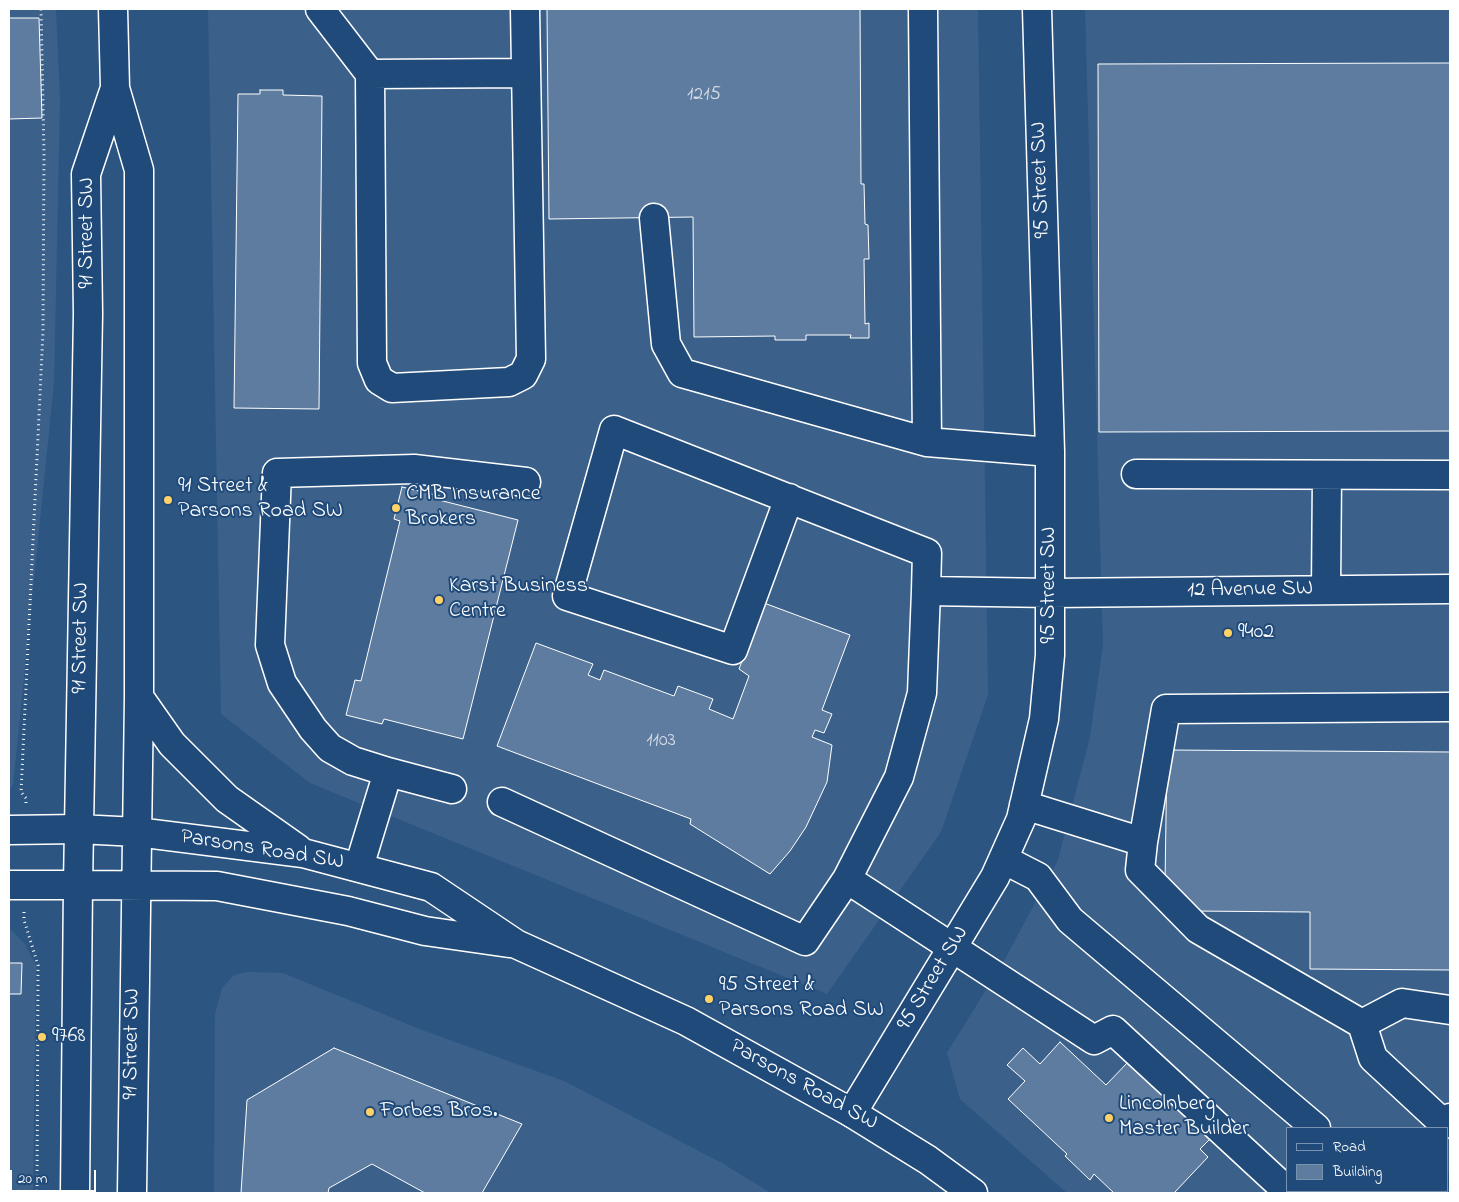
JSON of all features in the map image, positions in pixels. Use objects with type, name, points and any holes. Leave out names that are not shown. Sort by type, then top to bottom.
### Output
[{"type":"main road","name":"91 Street SW","points":[[114,9],[115,88],[139,170],[139,697],[132,1193]]},
{"type":"main road","points":[[320,9],[370,74],[372,362],[379,380],[392,388],[509,382],[523,375],[531,359],[525,9]]},
{"type":"main road","points":[[923,9],[927,442]]},
{"type":"main road","name":"95 Street SW","points":[[852,1113],[996,877],[1021,819],[1044,719],[1050,655],[1050,452],[1037,9]]},
{"type":"main road","points":[[370,74],[526,73]]},
{"type":"main road","name":"91 Street SW","points":[[75,1193],[78,885],[88,314],[86,174],[115,88]]},
{"type":"main road","points":[[654,218],[666,344],[682,373],[927,442],[1050,452]]},
{"type":"main road","points":[[502,802],[805,941],[847,879],[899,777],[922,694],[928,553],[789,498],[614,430],[567,596],[733,650],[789,498]]},
{"type":"main road","points":[[452,789],[353,761],[330,748],[313,729],[282,683],[270,645],[277,473],[414,469],[526,482]]},
{"type":"main road","points":[[1136,474],[1450,475]]},
{"type":"main road","points":[[1326,475],[1326,590]]},
{"type":"main road","name":"12 Avenue SW","points":[[926,591],[1051,593],[1450,589]]},
{"type":"main road","points":[[139,697],[172,744],[227,799],[303,853]]},
{"type":"main road","points":[[1450,707],[1166,709],[1143,842],[1140,870],[1198,930],[1362,1024],[1373,1058],[1444,1124],[1450,1118]]},
{"type":"main road","points":[[359,867],[388,772]]},
{"type":"main road","points":[[1024,805],[1143,842]]},
{"type":"main road","name":"Parsons Road SW","points":[[9,830],[79,829],[137,832],[303,853],[431,887],[516,944],[686,1021],[852,1113],[928,1160],[973,1193]]},
{"type":"main road","points":[[1003,859],[1038,878],[1070,920],[1315,1127]]},
{"type":"main road","points":[[847,879],[1094,1040],[1113,1030],[1286,1188]]},
{"type":"main road","name":"Parsons Road SW","points":[[9,885],[136,884],[217,886],[348,911],[425,931],[516,944]]},
{"type":"main road","points":[[1362,1024],[1402,1003],[1450,1010]]},
{"type":"path","points":[[26,798],[21,792],[21,787],[43,331],[44,154],[41,9]]},
{"type":"path","points":[[24,920],[38,966],[37,1193]]},
{"type":"shaded area","points":[[9,9],[56,9],[60,100],[54,383],[13,785],[9,791]]},
{"type":"shaded area","points":[[208,9],[978,9],[988,695],[941,832],[827,994],[310,783],[221,714]]},
{"type":"shaded area","points":[[1085,9],[1450,9],[1450,1172],[1449,1127],[1286,1127],[1286,1192],[1449,1190],[1450,1193],[1067,1193],[960,1099],[947,1053],[1005,959],[1058,860],[1090,737],[1103,645]]},
{"type":"shaded area","points":[[9,928],[25,944],[36,965],[33,1193],[9,1193]]},
{"type":"shaded area","points":[[248,972],[283,973],[422,1030],[564,1081],[722,1163],[771,1193],[214,1193],[215,1014],[222,988],[234,975]]},
{"type":"building","points":[[547,9],[860,9],[861,184],[864,184],[865,224],[868,225],[869,259],[864,259],[865,324],[869,323],[869,338],[850,338],[851,335],[806,335],[806,340],[775,340],[775,336],[694,337],[693,217],[549,219]]},
{"type":"building","points":[[9,18],[39,18],[42,118],[9,119]]},
{"type":"building","points":[[1450,63],[1450,431],[1099,432],[1098,64]]},
{"type":"building","points":[[260,90],[283,90],[283,95],[322,96],[319,409],[234,408],[238,94],[260,94]]},
{"type":"building","name":"Karst Business Centre","points":[[402,487],[440,496],[439,500],[518,520],[463,739],[384,719],[382,724],[346,715],[355,680],[361,681],[400,521],[394,519]]},
{"type":"building","points":[[764,603],[850,635],[822,710],[832,714],[824,733],[815,730],[812,737],[832,745],[827,782],[806,827],[790,851],[770,874],[690,824],[691,819],[497,746],[536,643],[593,664],[588,675],[600,680],[604,670],[674,696],[678,686],[713,699],[709,709],[733,719],[749,676],[739,669]]},
{"type":"building","points":[[1167,750],[1450,752],[1450,970],[1310,969],[1310,912],[1191,911],[1165,884]]},
{"type":"building","points":[[9,963],[22,963],[21,994],[9,994]]},
{"type":"building","name":"Lincolnberg Master Builder","points":[[1060,1042],[1106,1085],[1129,1061],[1211,1138],[1200,1149],[1208,1157],[1174,1193],[1114,1193],[1094,1174],[1090,1180],[1065,1156],[1067,1154],[1008,1099],[1025,1081],[1007,1065],[1023,1048],[1040,1064]]},
{"type":"building","name":"Forbes Bros.","points":[[334,1048],[522,1124],[482,1193],[425,1193],[372,1164],[329,1188],[328,1193],[241,1193],[247,1100]]},
{"type":"building","points":[[1421,1192],[1422,1193],[1308,1193]]},
{"type":"place","name":"91 Street & Parsons Road SW","points":[[168,500]]},
{"type":"place","name":"CMB Insurance Brokers","points":[[396,508]]},
{"type":"place","name":"Karst Business Centre","points":[[439,600]]},
{"type":"place","name":"9402","points":[[1228,633]]},
{"type":"place","name":"95 Street & Parsons Road SW","points":[[709,999]]},
{"type":"place","name":"9768","points":[[42,1037]]},
{"type":"place","name":"Forbes Bros.","points":[[370,1112]]},
{"type":"place","name":"Lincolnberg Master Builder","points":[[1109,1118]]}]
